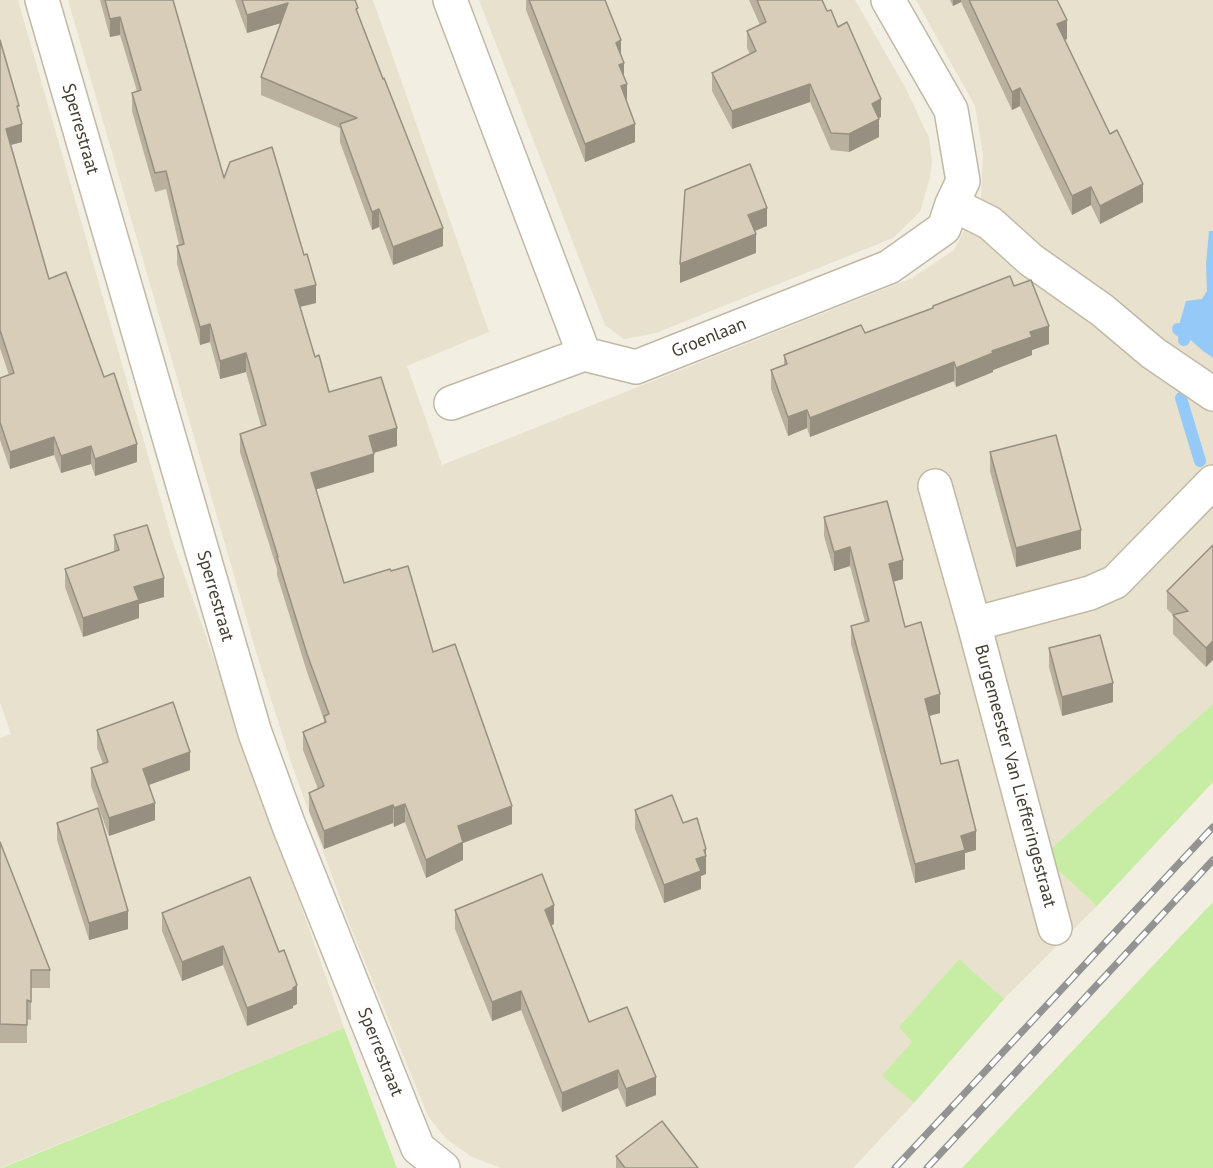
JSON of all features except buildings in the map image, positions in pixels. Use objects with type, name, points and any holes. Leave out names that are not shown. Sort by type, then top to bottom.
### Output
[{"type":"street","name":"Sperrestraat","points":[[42,0],[255,733],[289,826],[418,1148],[442,1168]]},
{"type":"street","points":[[450,0],[584,354],[451,403]]},
{"type":"street","name":"Groenlaan","points":[[584,354],[636,367],[889,267],[944,228],[963,181],[951,110],[888,0]]},
{"type":"street","points":[[952,204],[990,223],[1031,260],[1102,310],[1153,353],[1213,394]]},
{"type":"street","name":"Burgemeester Van Liefferingestraat","points":[[974,624],[1090,593],[1115,582],[1213,482]]},
{"type":"street","name":"Burgemeester Van Liefferingestraat","points":[[935,486],[1055,928]]},
{"type":"shaded area","points":[[0,0],[18,0],[173,543],[344,1028],[0,1168],[0,738],[11,734],[0,702]]},
{"type":"shaded area","points":[[68,0],[373,0],[489,332],[407,366],[442,465],[912,278],[954,250],[981,199],[983,154],[975,106],[916,0],[1213,0],[1213,704],[1043,856],[1097,906],[1004,999],[959,959],[899,1027],[912,1042],[883,1076],[914,1103],[853,1168],[501,1168],[472,1157],[446,1139],[428,1116],[349,923],[292,765],[257,655]]},
{"type":"shaded area","points":[[479,0],[855,0],[905,87],[929,138],[932,161],[920,212],[893,238],[656,333],[624,339],[605,325]]},
{"type":"green space","points":[[1213,704],[1213,782],[1097,906],[1043,856]]},
{"type":"green space","points":[[1213,902],[1213,1168],[962,1168]]},
{"type":"green space","points":[[959,959],[1004,999],[914,1103],[882,1076],[912,1042],[899,1027]]},
{"type":"green space","points":[[344,1028],[397,1168],[2,1168]]},
{"type":"water","points":[[1209,231],[1213,231],[1213,358],[1178,329],[1186,301],[1202,299],[1207,291],[1206,264]]},
{"type":"waterway","points":[[1178,329],[1185,335],[1184,340]]},
{"type":"waterway","points":[[1181,398],[1200,461]]},
{"type":"railway","points":[[895,1168],[1213,827]]},
{"type":"railway","points":[[927,1168],[1213,860]]}]
